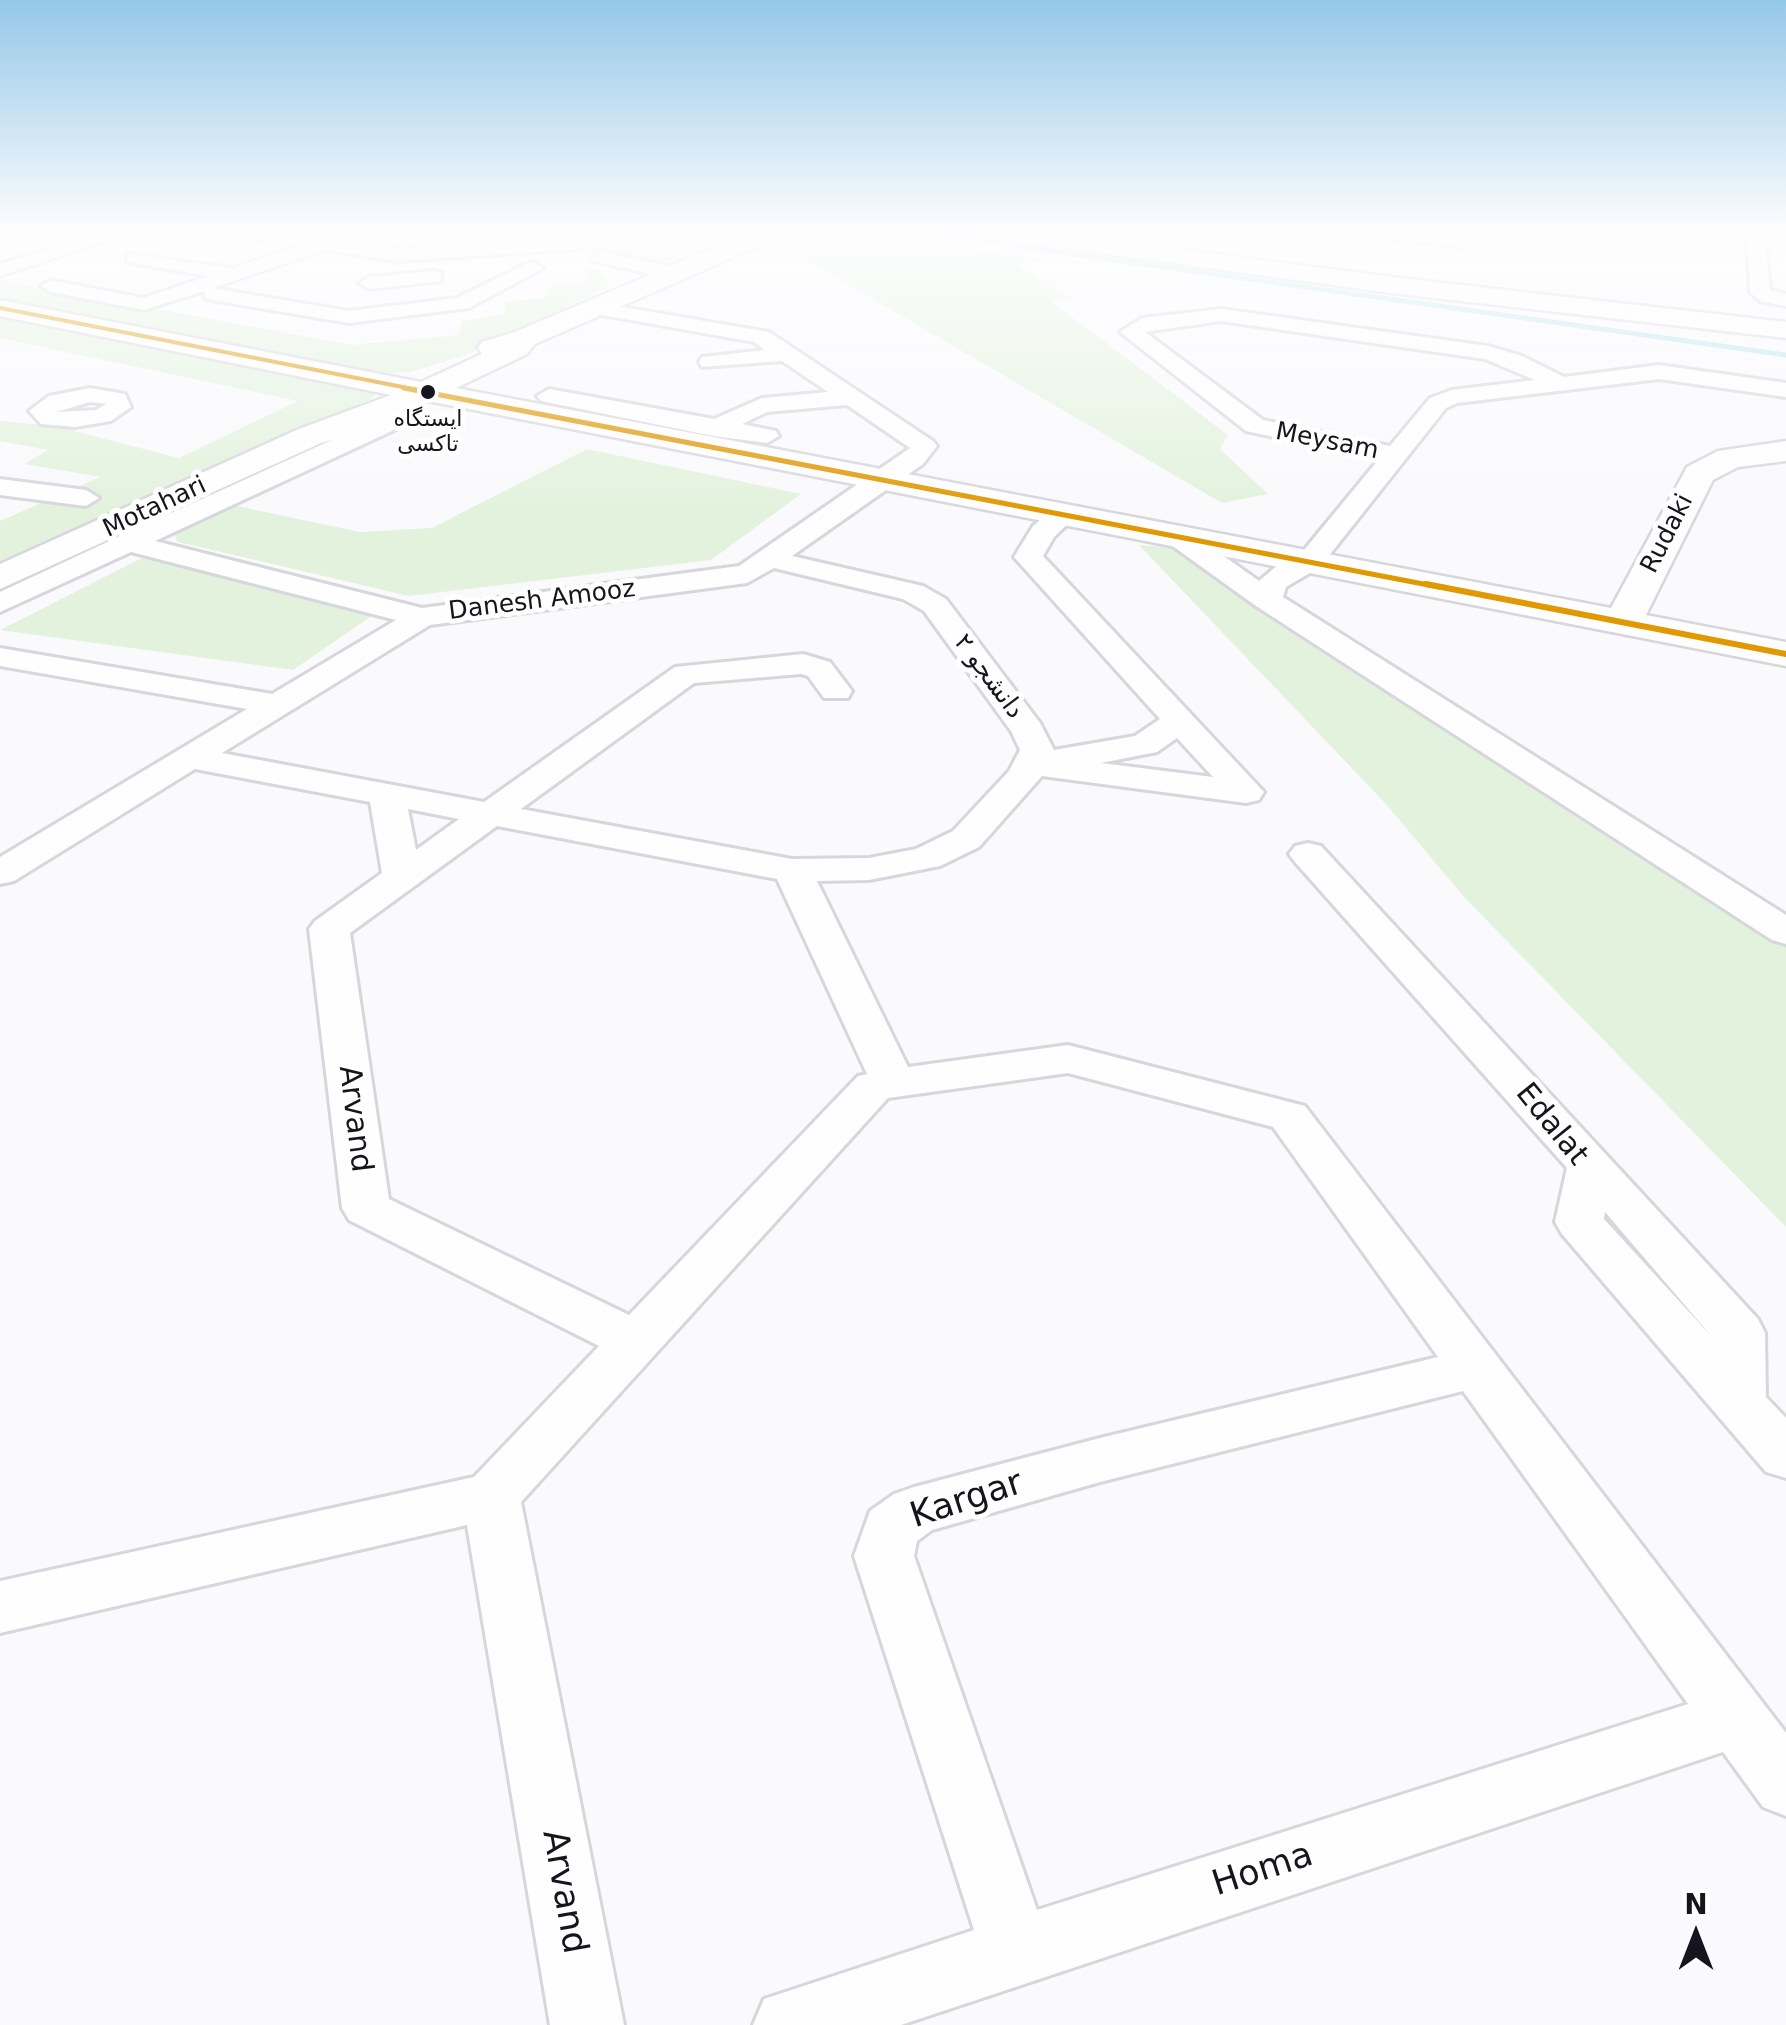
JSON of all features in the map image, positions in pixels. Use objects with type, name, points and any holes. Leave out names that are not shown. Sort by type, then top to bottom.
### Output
[{"type":"main road","points":[[101,328],[291,364],[414,394],[539,403],[707,434],[885,480],[1786,654]]},
{"type":"main road","name":"Motahari","points":[[0,578],[310,436],[339,428],[517,348],[525,338],[548,328]]},
{"type":"main road","name":"Rudaki","points":[[1623,622],[1699,474],[1730,458],[1786,451]]},
{"type":"street","points":[[726,328],[762,337],[856,397]]},
{"type":"street","name":"Meysam","points":[[1137,328],[1131,332],[1255,426],[1396,455]]},
{"type":"street","name":"Meysam","points":[[1309,328],[1488,353],[1514,361],[1559,384]]},
{"type":"street","points":[[710,362],[791,354]]},
{"type":"street","points":[[1267,600],[1272,584],[1290,569],[1310,562],[1438,403],[1470,394],[1659,372],[1786,390]]},
{"type":"street","points":[[0,602],[128,544],[414,394]]},
{"type":"street","points":[[707,434],[762,405],[856,397]]},
{"type":"street","name":"Danesh Amooz","points":[[0,873],[422,616],[747,574],[885,480],[914,459],[924,446],[856,397]]},
{"type":"street","points":[[707,434],[766,436]]},
{"type":"street","points":[[0,487],[86,498]]},
{"type":"street","points":[[128,544],[148,512]]},
{"type":"street","points":[[1030,764],[1246,792],[1028,557],[1042,532],[1064,514]]},
{"type":"street","points":[[1177,536],[1267,600],[1786,932]]},
{"type":"street","points":[[128,544],[422,616]]},
{"type":"street","name":"دانشجو ۲","points":[[770,558],[913,592],[935,606],[1028,730],[1037,750],[1030,764]]},
{"type":"street","points":[[0,657],[280,705]]},
{"type":"street","points":[[0,683],[39,664]]},
{"type":"street","name":"Arvand","points":[[636,1340],[366,1208],[329,929],[686,674],[804,664],[819,669],[836,691]]},
{"type":"street","points":[[192,758],[792,870],[869,869],[927,858],[966,839],[1030,764],[1144,745],[1180,721]]},
{"type":"street","points":[[387,795],[402,877]]},
{"type":"street","name":"Edalat","points":[[1308,854],[1739,1333],[1739,1403],[1786,1456]]},
{"type":"street","points":[[792,870],[894,1083]]},
{"type":"street","points":[[0,1608],[491,1496],[874,1086],[1068,1058],[1289,1116],[1786,1786]]},
{"type":"street","name":"Kargar","points":[[1016,1951],[884,1556],[891,1528],[914,1511],[1100,1460],[1476,1368]]},
{"type":"street","name":"Arvand","points":[[491,1496],[587,2025]]},
{"type":"street","name":"Homa","points":[[790,2025],[1736,1718]]},
{"type":"green space","points":[[0,328],[59,328],[377,390],[373,398],[0,562],[0,521],[100,477],[24,464],[48,450],[0,441],[0,421],[55,426],[179,458],[298,401],[0,338]]},
{"type":"green space","points":[[152,328],[257,328],[352,345],[459,335],[461,328],[524,328],[466,355],[411,372],[387,373]]},
{"type":"green space","points":[[922,328],[1086,328],[1228,435],[1220,449],[1268,494],[1222,503]]},
{"type":"green space","points":[[587,449],[801,494],[711,560],[409,596],[178,542],[173,532],[232,505],[360,532],[432,528]]},
{"type":"green space","points":[[1139,545],[1190,549],[1786,915],[1786,1227],[1465,898],[1385,803]]},
{"type":"green space","points":[[142,558],[379,611],[293,670],[0,630]]},
{"type":"waterway","points":[[1591,328],[1786,355]]},
{"type":"transit line","points":[[96,328],[1786,654]]},
{"type":"place","name":"ایستگاه تاکسی","points":[[428,392]]}]
